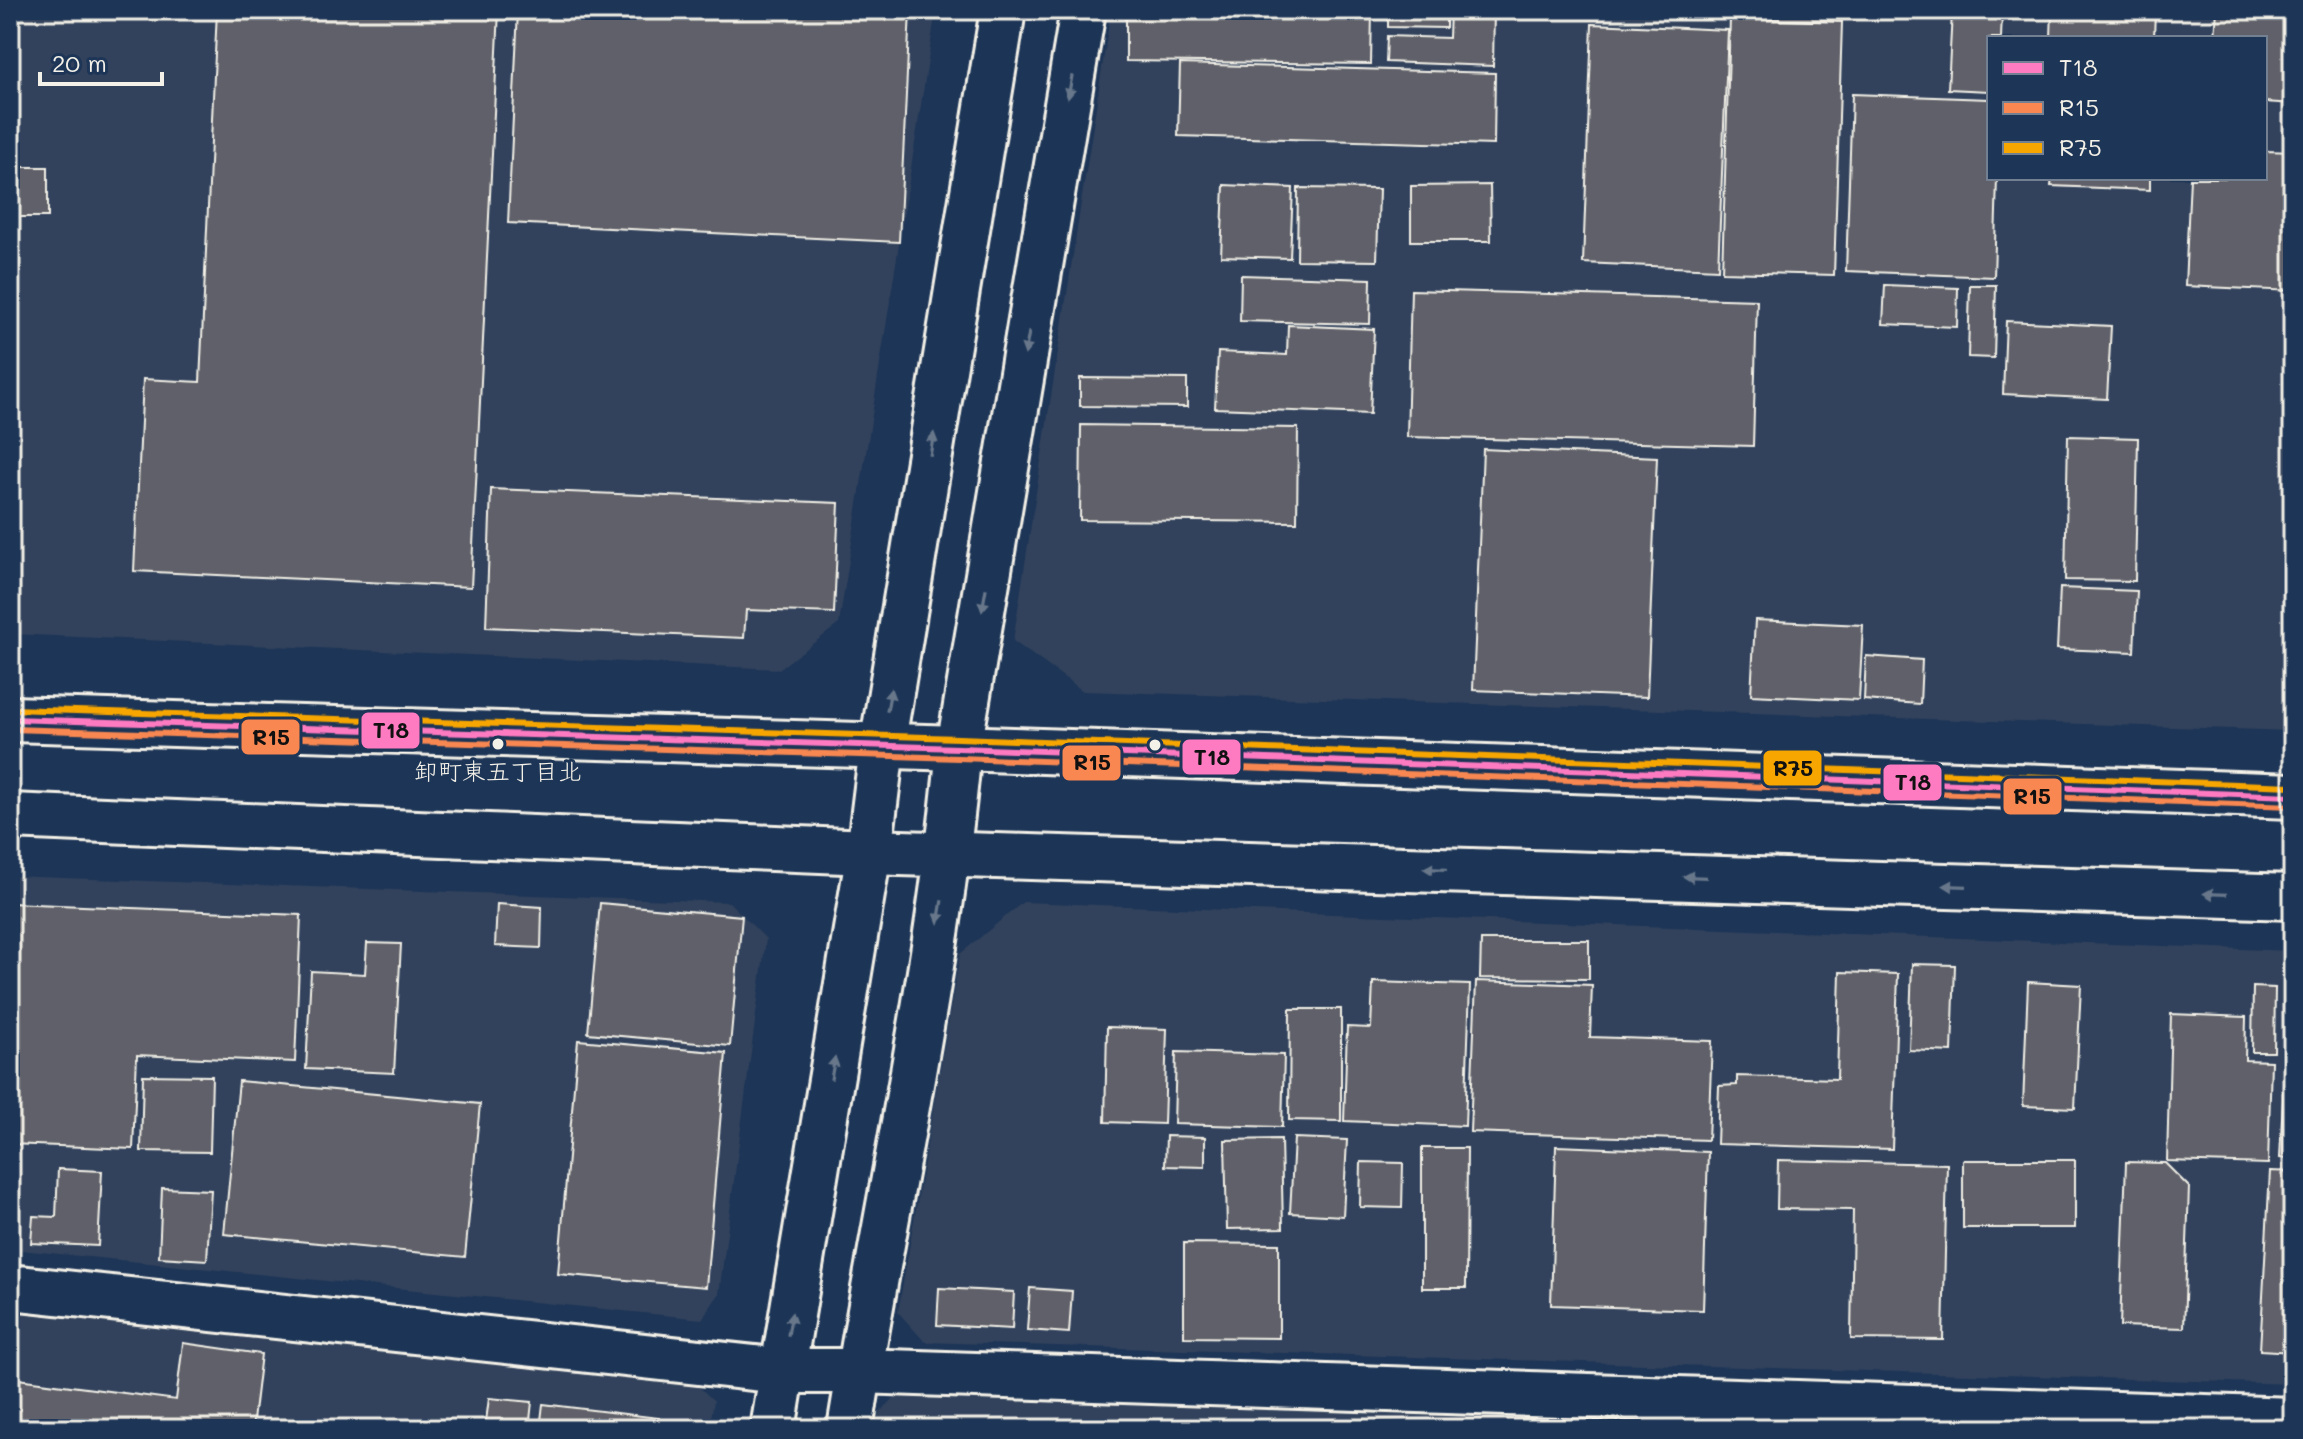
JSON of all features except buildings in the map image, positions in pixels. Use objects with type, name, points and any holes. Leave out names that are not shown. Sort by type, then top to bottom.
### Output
[{"type":"street","points":[[773,1429],[869,852],[882,747],[1003,10]]},
{"type":"street","points":[[850,1429],[934,955],[949,854],[959,748],[1083,10]]},
{"type":"street","points":[[10,719],[959,748],[2293,796]]},
{"type":"street","points":[[10,816],[869,852],[2293,897]]},
{"type":"street","points":[[10,1287],[782,1371],[859,1371],[2293,1420]]},
{"type":"shaded area","points":[[10,10],[936,10],[839,624],[779,669],[10,634]]},
{"type":"shaded area","points":[[1111,10],[2293,10],[2293,731],[1083,691],[1013,641]]},
{"type":"shaded area","points":[[10,876],[729,902],[766,939],[719,1294],[702,1319],[10,1249]]},
{"type":"shaded area","points":[[1023,902],[2293,951],[2293,1384],[925,1342],[898,1312],[960,954]]},
{"type":"shaded area","points":[[10,1309],[693,1381],[714,1401],[709,1429],[10,1429]]},
{"type":"shaded area","points":[[903,1389],[1985,1429],[876,1429],[879,1413]]},
{"type":"transit line","name":"R75","points":[[10,709],[959,738],[2293,786]]},
{"type":"transit line","name":"T18","points":[[10,719],[959,748],[2293,796]]},
{"type":"transit line","name":"R15","points":[[10,729],[959,758],[2293,806]]},
{"type":"place","name":"卸町東五丁目北","points":[[498,744]]}]
